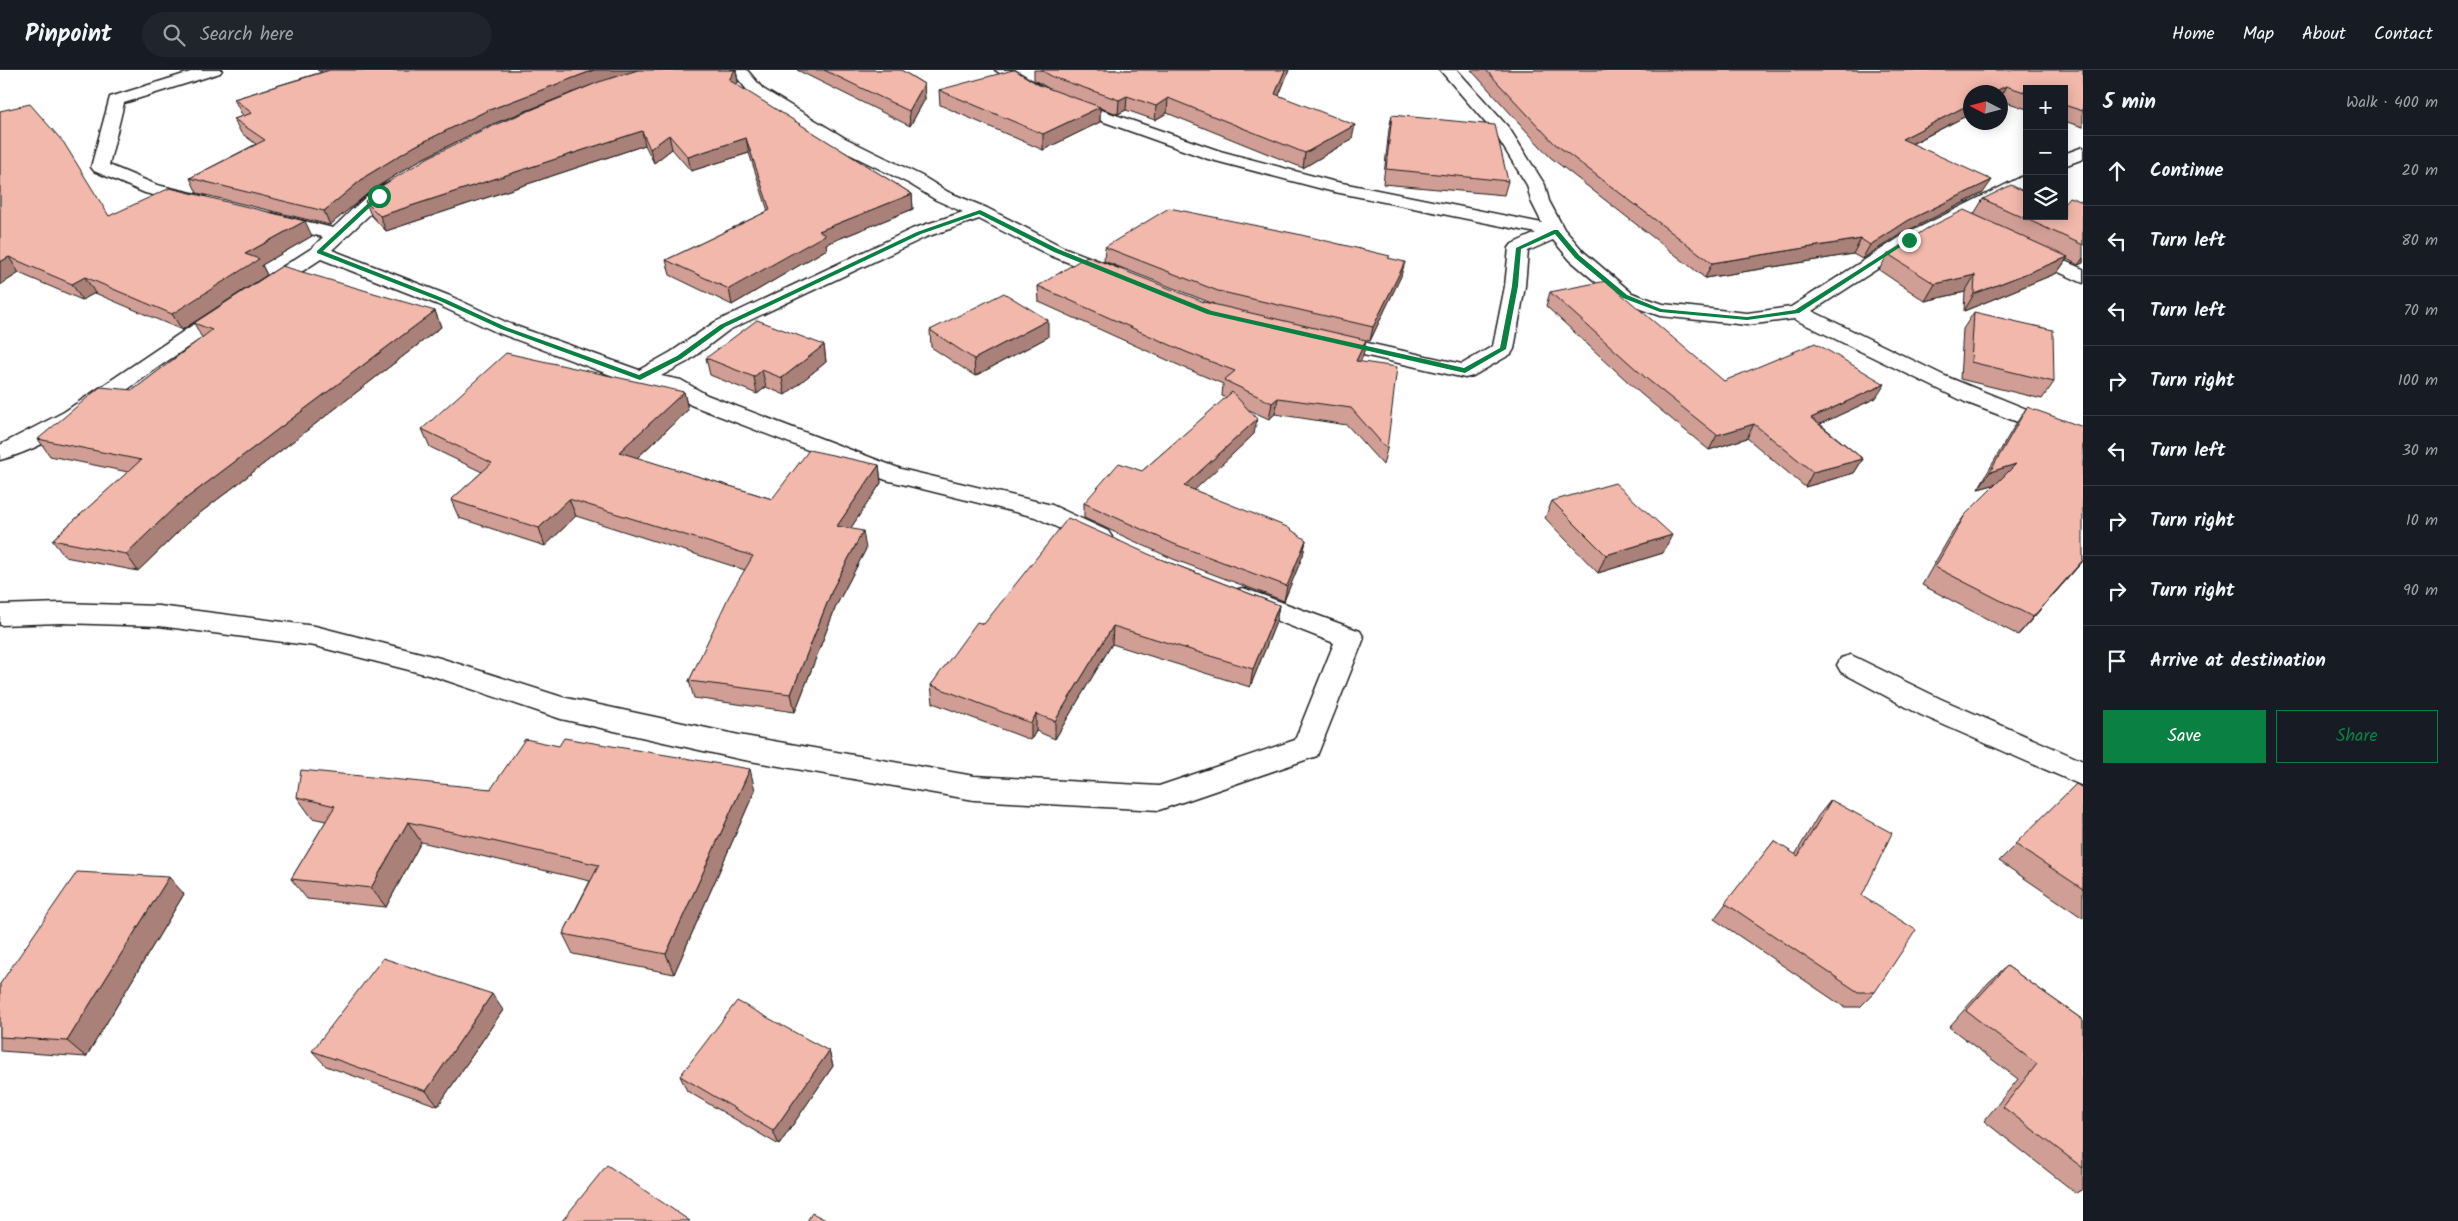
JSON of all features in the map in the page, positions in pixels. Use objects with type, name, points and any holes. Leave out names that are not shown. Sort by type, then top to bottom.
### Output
[{"type":"street","points":[[214,70],[116,100],[100,167],[150,188],[216,205]]},
{"type":"street","points":[[739,70],[757,92],[839,142],[916,180],[942,196],[980,212],[1056,251],[1137,283]]},
{"type":"street","points":[[1003,70],[1046,96],[1214,155],[1330,186],[1556,231]]},
{"type":"street","points":[[1448,70],[1503,132],[1536,185],[1540,201],[1556,231],[1577,256],[1625,297],[1660,310],[1747,318],[1796,312],[1909,240],[1963,220],[2023,182]]},
{"type":"street","points":[[2068,159],[2083,152]]},
{"type":"street","points":[[5,455],[72,417],[210,322],[319,252],[379,196],[411,176]]},
{"type":"street","points":[[640,378],[679,357],[722,326],[919,233],[980,212]]},
{"type":"street","points":[[253,214],[337,235]]},
{"type":"street","points":[[1304,334],[1465,371],[1503,349],[1515,286],[1519,248],[1556,231]]},
{"type":"street","points":[[2014,244],[2083,277]]},
{"type":"street","points":[[319,252],[442,300],[503,328],[640,378],[673,385],[699,400],[894,475],[1043,511],[1120,547]]},
{"type":"street","points":[[1796,312],[1884,357],[2036,423],[2083,440]]},
{"type":"street","points":[[0,615],[159,616],[315,636],[440,668],[561,708],[739,747],[974,788],[1159,798],[1308,748],[1350,638],[1216,587]]},
{"type":"street","points":[[1851,665],[1931,707],[2083,774]]},
{"type":"building","points":[[330,70],[594,70],[484,112],[415,146],[366,176],[324,211],[190,178],[265,140],[234,119],[252,113],[234,99]]},
{"type":"building","points":[[638,70],[735,70],[729,80],[912,194],[819,231],[825,235],[729,289],[666,260],[770,210],[746,138],[688,157],[669,135],[650,149],[642,131],[380,216],[365,201],[380,187],[429,157],[497,124],[599,82]]},
{"type":"building","points":[[824,70],[901,70],[924,84],[909,111]]},
{"type":"building","points":[[1013,70],[1039,85],[1100,107],[1043,134],[939,90]]},
{"type":"building","points":[[1041,70],[1285,70],[1275,94],[1355,125],[1305,153],[1168,98],[1156,106],[1127,96],[1119,100],[1053,77]]},
{"type":"building","points":[[1486,70],[2083,70],[2083,111],[2068,106],[2068,85],[2023,85],[2023,92],[2008,87],[2008,85],[1963,85],[1963,108],[1902,139],[1992,180],[1909,220],[1870,245],[1861,239],[1712,263],[1554,143]]},
{"type":"building","points":[[30,104],[64,143],[109,216],[170,188],[305,221],[245,254],[259,259],[172,314],[85,277],[72,284],[9,257],[0,262],[0,111]]},
{"type":"building","points":[[1392,115],[1495,125],[1508,181],[1386,169]]},
{"type":"building","points":[[2011,185],[2023,191],[2023,217],[1983,199]]},
{"type":"building","points":[[2068,198],[2083,202],[2083,245],[2029,220],[2068,220]]},
{"type":"building","points":[[1169,208],[1297,234],[1390,256],[1388,258],[1405,262],[1373,327],[1218,291],[1105,247]]},
{"type":"building","points":[[1964,210],[2068,257],[1974,294],[1975,275],[1935,284],[1888,254],[1926,229]]},
{"type":"building","points":[[1087,256],[1204,302],[1366,340],[1356,361],[1397,367],[1387,449],[1351,408],[1278,398],[1272,403],[1224,380],[1235,371],[1186,352],[1038,286]]},
{"type":"building","points":[[282,266],[435,311],[176,506],[126,554],[52,540],[141,460],[38,439],[100,387],[133,390],[212,330],[194,323]]},
{"type":"building","points":[[1606,281],[1724,381],[1815,343],[1885,384],[1811,418],[1863,459],[1813,472],[1754,424],[1717,435],[1647,379],[1550,292]]},
{"type":"building","points":[[1004,293],[1048,320],[974,359],[930,330]]},
{"type":"building","points":[[1974,312],[2053,330],[2054,382],[1971,362]]},
{"type":"building","points":[[757,320],[824,345],[782,378],[762,370],[754,377],[706,358]]},
{"type":"building","points":[[506,353],[684,392],[619,452],[772,499],[809,450],[879,465],[837,526],[863,531],[833,588],[791,694],[689,681],[729,596],[753,556],[569,499],[539,528],[451,500],[492,463],[422,429]]},
{"type":"building","points":[[1232,392],[1257,419],[1184,486],[1287,527],[1306,540],[1287,586],[1174,544],[1084,503],[1119,463],[1142,471]]},
{"type":"building","points":[[2027,407],[2083,427],[2083,560],[2033,617],[1935,567],[1965,515],[2016,464],[1990,472]]},
{"type":"building","points":[[1615,483],[1672,535],[1606,555],[1552,501]]},
{"type":"building","points":[[1068,518],[1155,557],[1279,605],[1253,669],[1113,626],[1055,721],[1036,714],[1031,723],[931,685],[977,622],[984,624]]},
{"type":"building","points":[[564,738],[750,769],[666,954],[563,934],[599,865],[408,822],[371,888],[291,879],[335,806],[297,797],[301,770],[491,789],[525,739],[559,746]]},
{"type":"building","points":[[2076,784],[2083,788],[2083,889],[2015,844]]},
{"type":"building","points":[[1831,800],[1892,833],[1862,896],[1916,930],[1875,992],[1858,992],[1725,903],[1774,841],[1798,856]]},
{"type":"building","points":[[77,872],[169,877],[67,1041],[0,1037],[0,984]]},
{"type":"building","points":[[383,958],[492,994],[426,1091],[312,1051]]},
{"type":"building","points":[[2007,966],[2083,1020],[2083,1168],[2003,1107],[2037,1064],[1966,1011]]},
{"type":"building","points":[[737,1001],[829,1051],[773,1131],[680,1076]]},
{"type":"building","points":[[607,1165],[690,1221],[562,1221]]},
{"type":"building","points":[[812,1213],[828,1221],[807,1221]]},
{"type":"route","points":[[379,196],[319,252],[442,300],[503,328],[640,378],[679,357],[722,326],[919,233],[980,212],[1056,251],[1210,312],[1350,346],[1465,371],[1503,349],[1515,286],[1519,248],[1556,231],[1577,256],[1625,297],[1660,310],[1747,318],[1796,312],[1909,240]]}]
